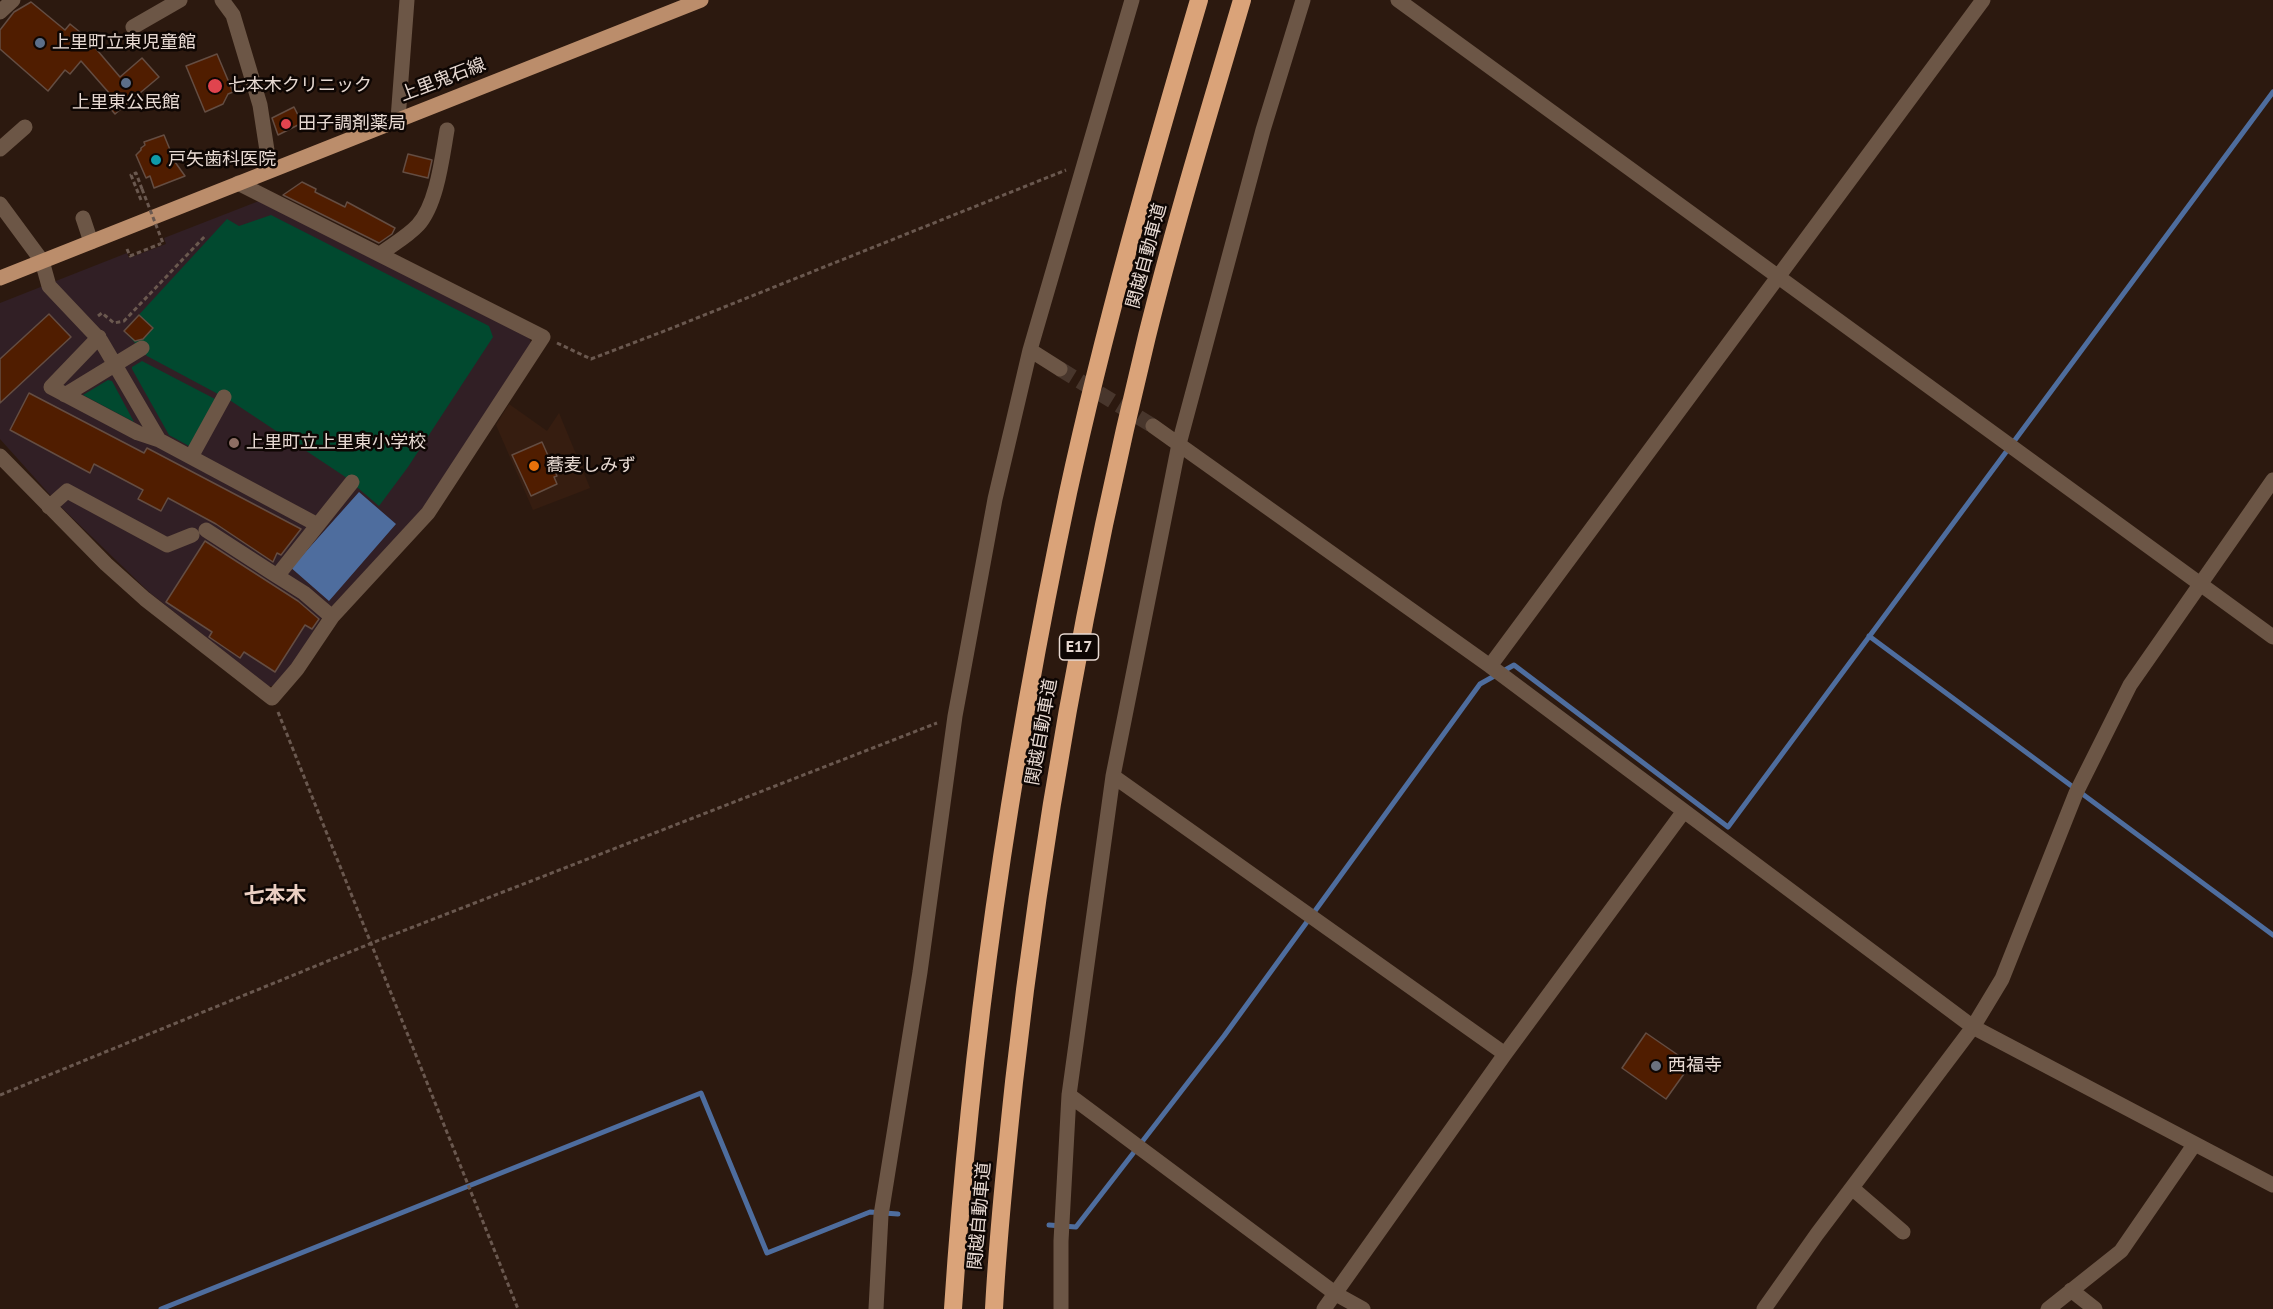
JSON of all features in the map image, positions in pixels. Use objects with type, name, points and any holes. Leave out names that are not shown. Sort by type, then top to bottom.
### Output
[{"type":"highway","name":"関越自動車道","points":[[953,1309],[982,997],[1005,831],[1035,660],[1068,491],[1108,325],[1199,0]]},
{"type":"highway","name":"関越自動車道","points":[[994,1309],[1008,1137],[1024,997],[1046,840],[1075,666],[1108,500],[1148,332],[1242,0]]},
{"type":"main road","name":"上里鬼石線","points":[[0,278],[701,0]]},
{"type":"street","points":[[0,12],[13,0]]},
{"type":"street","points":[[134,27],[180,0]]},
{"type":"street","points":[[398,119],[406,0]]},
{"type":"street","points":[[876,1309],[881,1215],[920,972],[955,716],[995,500],[1030,351],[1132,0]]},
{"type":"street","points":[[1061,1309],[1061,1241],[1069,1095],[1113,776],[1179,444],[1263,130],[1304,0]]},
{"type":"street","points":[[1398,0],[2273,638]]},
{"type":"street","points":[[1490,666],[1983,0]]},
{"type":"street","points":[[228,2],[260,105],[270,170]]},
{"type":"street","points":[[0,149],[25,127]]},
{"type":"street","points":[[380,254],[416,228],[423,219],[440,169],[447,130]]},
{"type":"street","points":[[0,456],[106,564],[145,599],[272,698],[297,669],[332,617],[428,513],[543,337],[238,183]]},
{"type":"street","points":[[0,204],[42,261],[49,286],[99,337],[159,440]]},
{"type":"street","points":[[83,218],[91,242]]},
{"type":"street","points":[[99,337],[51,387],[138,433],[159,440],[316,524]]},
{"type":"street","points":[[65,394],[142,348]]},
{"type":"street","points":[[1030,351],[1060,369]]},
{"type":"street","points":[[191,457],[225,397]]},
{"type":"street","points":[[1153,426],[1490,666],[1973,1027],[2273,1185]]},
{"type":"street","points":[[1764,1309],[1973,1027],[2002,979],[2076,793],[2130,685],[2273,480]]},
{"type":"street","points":[[278,576],[316,524],[352,482]]},
{"type":"street","points":[[49,507],[67,490],[167,545],[199,533],[278,576],[304,593],[332,617]]},
{"type":"street","points":[[1113,776],[1505,1054]]},
{"type":"street","points":[[1324,1309],[1505,1054],[1683,811]]},
{"type":"street","points":[[1069,1095],[1336,1294],[1363,1309]]},
{"type":"street","points":[[2048,1309],[2121,1251],[2194,1145]]},
{"type":"street","points":[[1852,1188],[1903,1232]]},
{"type":"street","points":[[2071,1290],[2095,1309]]},
{"type":"path","points":[[543,337],[591,359],[1084,163]]},
{"type":"path","points":[[127,249],[130,255],[163,243],[136,173],[131,175],[141,200]]},
{"type":"path","points":[[88,326],[102,313],[114,323],[124,321],[206,235]]},
{"type":"path","points":[[272,698],[518,1309]]},
{"type":"path","points":[[0,1095],[372,943],[955,716]]},
{"type":"shaded area","name":"上里町立上里東小学校","points":[[259,201],[529,337],[531,343],[422,510],[323,616],[298,656],[274,686],[268,686],[150,593],[60,506],[0,439],[0,303],[127,253],[129,258],[166,244],[164,238]]},
{"type":"shaded area","points":[[509,404],[547,431],[559,413],[590,488],[533,510],[496,425]]},
{"type":"green space","points":[[271,215],[489,326],[493,337],[408,467],[379,506],[344,476],[231,401],[147,356],[124,331],[227,219],[239,226]]},
{"type":"green space","points":[[142,361],[215,399],[189,446],[169,435],[132,369]]},
{"type":"green space","points":[[108,380],[112,381],[134,422],[83,395]]},
{"type":"water","points":[[359,492],[396,524],[329,601],[289,566],[301,557]]},
{"type":"building","name":"上里町立東児童館","points":[[31,2],[65,30],[70,24],[86,37],[120,77],[142,58],[159,77],[115,114],[103,100],[110,94],[81,61],[70,74],[65,70],[48,91],[0,49],[0,30],[14,12]]},
{"type":"building","name":"七本木クリニック","points":[[217,54],[233,92],[228,94],[223,104],[205,112],[186,66]]},
{"type":"building","name":"田子調剤薬局","points":[[294,107],[302,123],[278,135],[272,118]]},
{"type":"building","name":"戸矢歯科医院","points":[[164,135],[175,162],[185,176],[154,188],[150,176],[146,178],[136,155],[145,145],[144,142]]},
{"type":"building","points":[[408,154],[432,160],[428,178],[403,172]]},
{"type":"building","points":[[302,182],[316,189],[315,192],[345,207],[347,202],[395,228],[392,234],[379,243],[283,195]]},
{"type":"building","points":[[49,314],[71,337],[0,403],[0,359]]},
{"type":"building","points":[[139,315],[153,328],[143,339],[135,341],[124,331]]},
{"type":"building","points":[[29,393],[144,453],[147,448],[301,529],[281,555],[277,553],[273,562],[216,524],[168,498],[161,511],[138,499],[143,490],[94,464],[90,473],[10,430]]},
{"type":"building","name":"蕎麦しみず","points":[[542,442],[557,476],[554,477],[557,484],[531,496],[512,455]]},
{"type":"building","points":[[205,541],[298,601],[319,619],[312,629],[305,625],[275,672],[244,652],[240,658],[209,637],[212,632],[166,602]]},
{"type":"building","name":"西福寺","points":[[1646,1033],[1691,1064],[1666,1099],[1622,1068]]},
{"type":"waterway","points":[[1049,1225],[1076,1227],[1224,1036],[1480,684],[1514,665],[1728,827],[2273,92]]},
{"type":"waterway","points":[[1869,636],[2273,935]]},
{"type":"waterway","points":[[161,1309],[701,1093],[767,1253],[870,1212],[898,1214]]},
{"type":"tunnel","points":[[1060,369],[1153,426]]},
{"type":"place","name":"上里町立東児童館","points":[[40,43]]},
{"type":"place","name":"上里東公民館","points":[[126,83]]},
{"type":"place","name":"七本木クリニック","points":[[215,86]]},
{"type":"place","name":"田子調剤薬局","points":[[286,124]]},
{"type":"place","name":"戸矢歯科医院","points":[[156,160]]},
{"type":"place","name":"上里町立上里東小学校","points":[[234,443]]},
{"type":"place","name":"蕎麦しみず","points":[[534,466]]},
{"type":"place","name":"西福寺","points":[[1656,1066]]},
{"type":"district","name":"七本木","points":[[275,896]]}]
